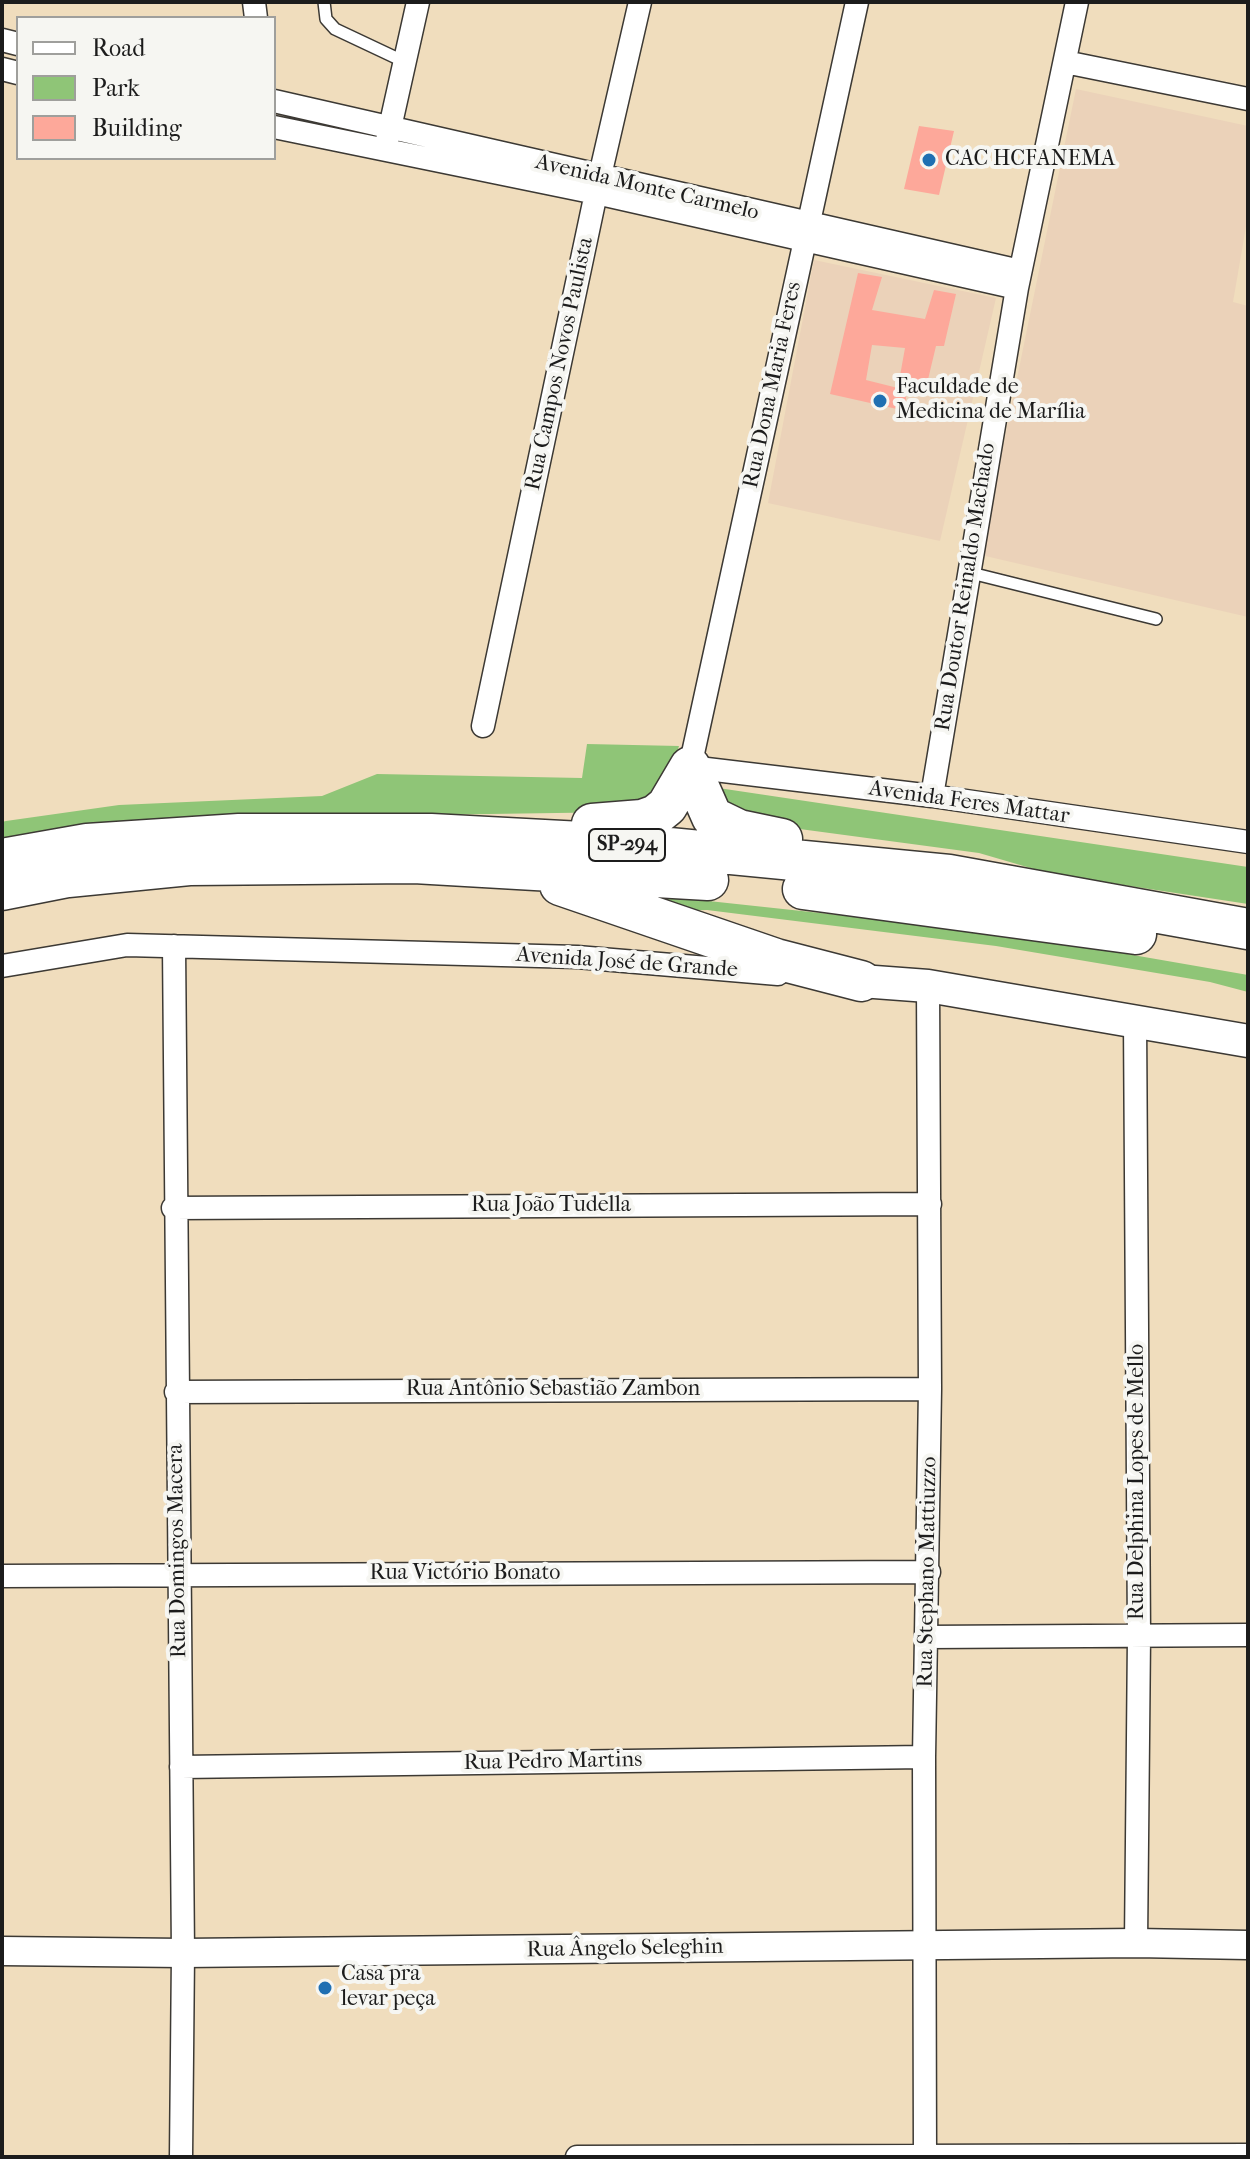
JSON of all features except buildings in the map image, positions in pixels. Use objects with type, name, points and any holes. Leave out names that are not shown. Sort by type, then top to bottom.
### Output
[{"type":"highway","points":[[422,848],[642,820],[667,806],[690,767]]},
{"type":"highway","points":[[690,767],[704,805],[721,823],[768,837],[911,860],[949,875]]},
{"type":"highway","name":"SP-294","points":[[2,859],[87,844],[151,838],[422,848],[638,845],[949,875],[1248,929]]},
{"type":"highway","points":[[422,848],[589,892],[776,959],[861,981]]},
{"type":"highway","name":"SP-294","points":[[2,890],[68,877],[422,848],[850,894],[1150,936],[1248,955]]},
{"type":"main road","name":"Avenida José de Grande","points":[[861,981],[928,986],[1248,1041]]},
{"type":"street","points":[[387,140],[418,2]]},
{"type":"street","name":"Rua Campos Novos Paulista","points":[[483,726],[597,185],[640,2]]},
{"type":"street","name":"Rua Dona Maria Feres","points":[[690,767],[857,2]]},
{"type":"street","name":"Rua Doutor Reinaldo Machado","points":[[932,796],[967,571],[1018,280],[1077,2]]},
{"type":"street","points":[[1065,62],[1248,99]]},
{"type":"street","name":"Avenida Monte Carmelo","points":[[276,102],[387,140]]},
{"type":"street","name":"Avenida Monte Carmelo","points":[[276,127],[387,140],[1018,280]]},
{"type":"street","name":"Avenida Feres Mattar","points":[[690,767],[932,796],[1248,842]]},
{"type":"street","name":"Avenida José de Grande","points":[[2,966],[127,945],[577,957],[861,981]]},
{"type":"street","name":"Rua Domingos Macera","points":[[174,946],[173,1208],[183,1953],[181,2157]]},
{"type":"street","name":"Rua Stephano Mattiuzzo","points":[[925,2156],[924,1757],[930,1389],[928,986]]},
{"type":"street","name":"Rua Delphina Lopes de Mello","points":[[1135,1020],[1139,1636],[1136,1943]]},
{"type":"street","name":"Rua João Tudella","points":[[173,1208],[930,1204]]},
{"type":"street","name":"Rua Antônio Sebastião Zambon","points":[[176,1392],[930,1389]]},
{"type":"street","name":"Rua Victório Bonato","points":[[2,1576],[929,1572]]},
{"type":"street","points":[[927,1637],[1248,1635]]},
{"type":"street","name":"Rua Pedro Martins","points":[[181,1767],[924,1757]]},
{"type":"street","name":"Rua Ângelo Seleghin","points":[[2,1951],[183,1953],[1136,1943],[1248,1945]]},
{"type":"street","points":[[577,2157],[1248,2155]]},
{"type":"lane","points":[[324,2],[326,19],[335,29],[405,62]]},
{"type":"lane","points":[[967,571],[1156,619]]},
{"type":"shaded area","points":[[1076,89],[1248,126],[1248,215],[1233,302],[1248,306],[1248,617],[981,555]]},
{"type":"shaded area","name":"Faculdade de Medicina de Marília","points":[[814,260],[996,298],[940,541],[768,503]]},
{"type":"green space","points":[[587,744],[679,746],[665,790],[624,812],[152,819],[82,825],[2,838],[2,822],[6,821],[119,805],[322,796],[377,774],[582,778]]},
{"type":"green space","points":[[705,786],[1248,867],[1248,904],[1051,874],[979,853],[740,821]]},
{"type":"green space","points":[[625,892],[1006,933],[1248,975],[1248,992],[1210,982],[996,946],[707,910],[674,911]]},
{"type":"place","name":"CAC HCFANEMA","points":[[929,160]]},
{"type":"place","name":"Faculdade de Medicina de Marília","points":[[880,401]]},
{"type":"place","name":"Casa pra levar peça","points":[[325,1988]]}]
